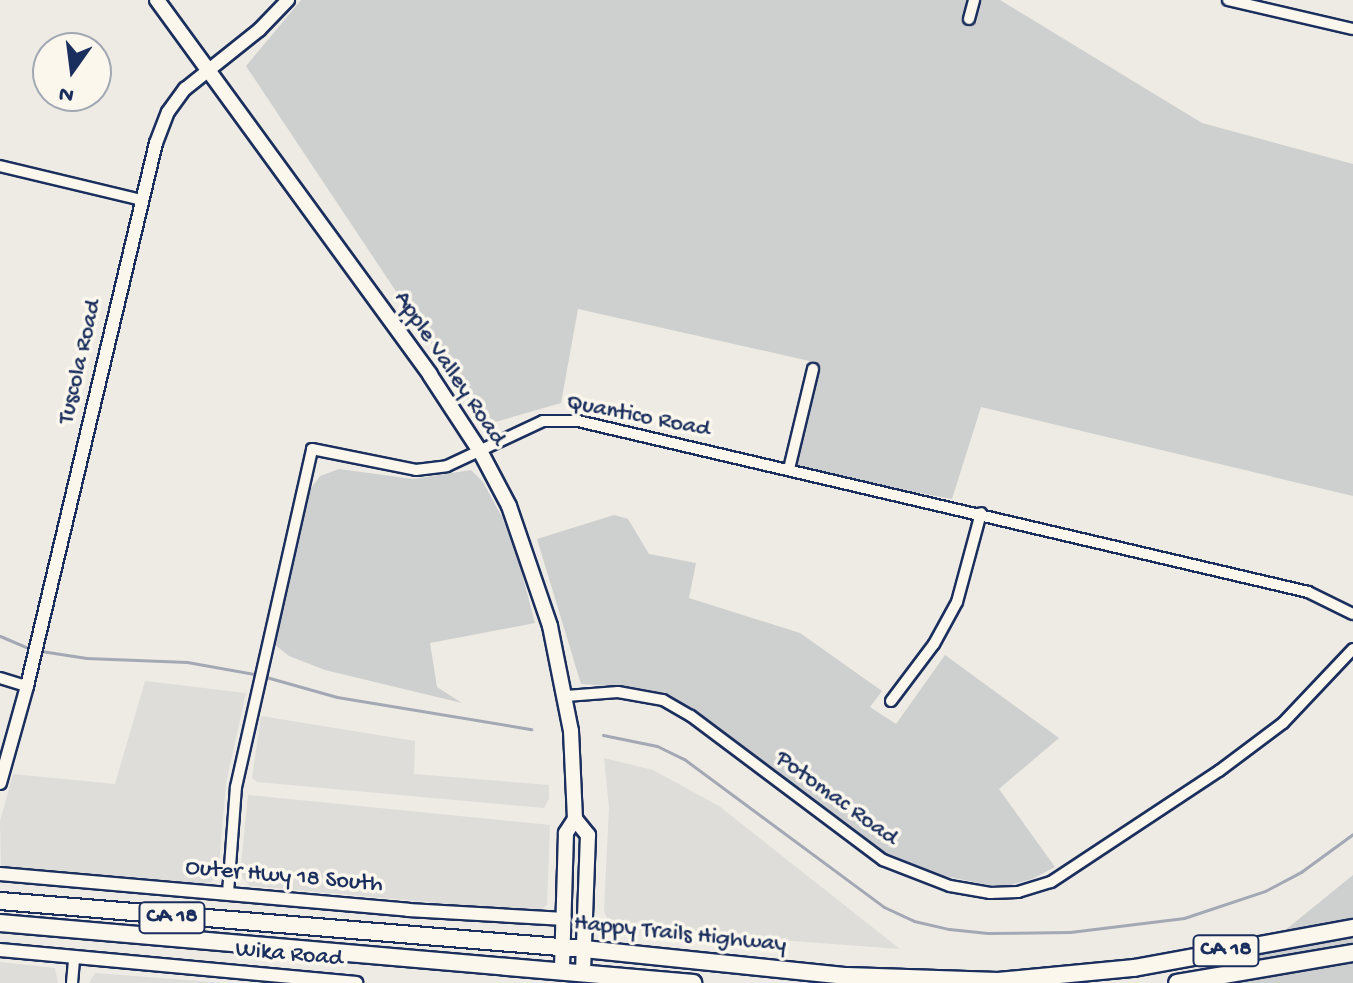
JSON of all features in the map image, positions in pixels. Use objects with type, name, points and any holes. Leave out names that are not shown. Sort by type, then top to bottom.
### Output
[{"type":"main road","name":"Apple Valley Road","points":[[157,0],[293,184],[480,451],[509,506],[532,568],[566,696],[575,819],[588,835],[583,978]]},
{"type":"main road","name":"Apple Valley Road","points":[[562,977],[566,833],[575,819]]},
{"type":"main road","name":"Happy Trails Highway","points":[[0,901],[584,949],[847,976],[998,981],[1134,968],[1353,928]]},
{"type":"main road","name":"Happy Trails Highway","points":[[0,923],[562,977],[693,983]]},
{"type":"main road","name":"CA 18","points":[[1177,983],[1353,953]]},
{"type":"street","name":"Tuscola Road","points":[[0,783],[27,686],[142,200],[168,112],[185,89],[259,30],[288,0]]},
{"type":"street","points":[[969,19],[974,0]]},
{"type":"street","points":[[1228,0],[1353,29]]},
{"type":"street","points":[[0,166],[142,200]]},
{"type":"street","points":[[789,469],[813,369]]},
{"type":"street","name":"Quantico Road","points":[[228,893],[236,789],[312,449],[416,470],[447,466],[543,421],[578,421],[1308,592],[1353,614]]},
{"type":"street","points":[[891,701],[934,644],[957,602],[981,513]]},
{"type":"street","name":"Potomac Road","points":[[566,696],[618,692],[663,700],[691,716],[883,860],[950,886],[990,893],[1018,892],[1051,882],[1219,771],[1283,723],[1353,649]]},
{"type":"street","points":[[0,678],[27,686]]},
{"type":"street","name":"Outer Hwy 18 South","points":[[0,874],[565,919]]},
{"type":"street","name":"Wika Road","points":[[0,950],[293,980],[356,983]]},
{"type":"street","points":[[72,983],[74,958]]},
{"type":"shaded area","points":[[301,0],[1000,0],[1202,123],[1353,164],[1353,496],[981,407],[952,499],[789,469],[814,362],[578,309],[561,403],[485,425],[246,66]]},
{"type":"shaded area","points":[[339,469],[413,479],[471,470],[483,482],[502,517],[520,566],[535,623],[430,643],[437,687],[462,703],[325,670],[289,656],[270,641],[309,491],[320,476]]},
{"type":"shaded area","points":[[614,515],[628,519],[649,554],[696,563],[689,598],[800,633],[882,691],[870,707],[896,724],[945,655],[1059,738],[999,789],[1055,867],[1011,885],[988,885],[930,873],[869,845],[693,709],[662,695],[636,688],[581,684],[537,539]]},
{"type":"shaded area","points":[[145,681],[246,693],[226,783],[218,875],[209,884],[1,867],[0,821],[13,774],[115,784]]},
{"type":"shaded area","points":[[261,716],[415,741],[414,774],[549,785],[549,799],[544,808],[257,782],[252,778]]},
{"type":"shaded area","points":[[604,758],[653,770],[719,806],[900,949],[615,928],[608,922],[604,910],[609,808]]},
{"type":"shaded area","points":[[248,795],[550,825],[547,905],[538,912],[250,886],[240,874]]},
{"type":"shaded area","points":[[1353,875],[1353,983],[1220,983]]},
{"type":"shaded area","points":[[0,962],[55,968],[58,983],[0,983]]},
{"type":"shaded area","points":[[95,973],[225,983],[89,983]]},
{"type":"waterway","points":[[0,636],[33,650]]},
{"type":"waterway","points":[[41,651],[86,658],[187,662],[259,675],[337,697],[531,729]]},
{"type":"waterway","points":[[603,735],[657,746],[684,759],[884,907],[914,921],[949,929],[988,933],[1070,932],[1184,918],[1265,891],[1301,872],[1353,834]]}]
